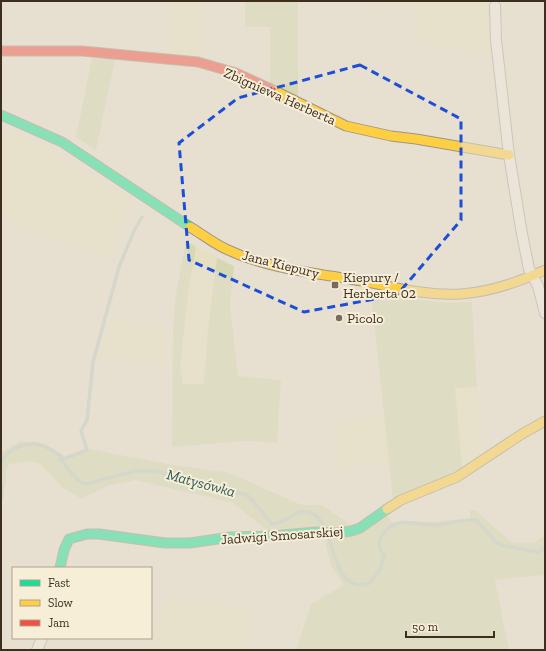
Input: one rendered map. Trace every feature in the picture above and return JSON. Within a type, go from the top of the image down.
[{"type":"street","points":[[495,6],[496,40],[509,155],[524,248],[532,276],[538,286],[545,313]]},
{"type":"street","name":"Zbigniewa Herberta","points":[[1,51],[82,51],[198,62],[236,73],[260,83],[346,126],[391,136],[509,155]]},
{"type":"street","name":"Jana Kiepury","points":[[1,115],[62,142],[207,238],[231,251],[258,260],[336,277],[436,293],[461,294],[509,285],[545,270]]},
{"type":"street","name":"Jadwigi Smosarskiej","points":[[60,567],[64,550],[69,539],[87,534],[98,534],[165,543],[190,543],[231,537],[271,536],[317,532],[336,533],[360,528],[401,500],[457,477],[522,434],[545,421]]},
{"type":"street","points":[[38,650],[42,639]]},
{"type":"highlighted area","points":[[360,65],[461,119],[461,220],[397,295],[304,312],[189,260],[179,143],[238,98]]},
{"type":"shaded area","points":[[169,1],[202,1],[201,59],[169,56]]},
{"type":"shaded area","points":[[375,1],[492,1],[496,57],[418,43],[417,5],[378,8],[378,2]]},
{"type":"shaded area","points":[[6,130],[41,146],[132,200],[108,260],[82,248],[25,229],[1,215],[1,134]]},
{"type":"shaded area","points":[[196,247],[217,258],[208,329],[204,385],[183,385],[180,366],[188,293]]},
{"type":"shaded area","points":[[109,317],[167,330],[166,365],[99,356]]},
{"type":"shaded area","points":[[477,387],[481,456],[462,469],[455,388]]},
{"type":"shaded area","points":[[384,416],[389,461],[336,470],[334,421]]},
{"type":"shaded area","points":[[169,599],[211,603],[254,611],[244,650],[145,650],[150,639],[152,639],[152,635]]},
{"type":"green space","points":[[245,1],[298,1],[298,99],[270,84],[270,27],[245,27]]},
{"type":"green space","points":[[92,58],[115,59],[96,150],[76,137]]},
{"type":"green space","points":[[186,241],[196,247],[188,293],[180,366],[183,384],[204,384],[208,329],[217,258],[234,266],[230,304],[238,376],[281,380],[277,443],[247,441],[172,447],[173,325],[176,293]]},
{"type":"green space","points":[[371,294],[448,303],[472,302],[477,387],[455,388],[462,469],[393,499]]},
{"type":"green space","points":[[21,441],[36,442],[65,456],[90,449],[172,465],[227,472],[302,505],[322,505],[351,525],[270,533],[233,503],[135,480],[110,485],[81,499],[62,487],[40,464],[30,461],[9,464],[6,471],[6,483],[1,501],[1,452]]},
{"type":"green space","points":[[470,510],[476,511],[511,542],[533,543],[545,535],[545,575],[495,580],[509,650],[296,650],[311,604],[344,585],[331,566],[325,541],[350,535],[387,516],[394,524],[403,521],[433,522],[470,518]]},
{"type":"waterway","points":[[61,460],[87,450],[81,431],[87,420],[93,362],[119,267],[134,231],[142,217]]},
{"type":"waterway","name":"Matysówka","points":[[1,462],[8,453],[18,447],[28,444],[40,445],[60,455],[70,472],[85,484],[135,471],[155,471],[247,495],[272,524],[282,522],[298,513],[307,512],[318,518],[325,529]]},
{"type":"waterway","name":"Matysówka","points":[[1,484],[1,499]]},
{"type":"waterway","name":"Matysówka","points":[[328,536],[341,571],[352,583],[360,585],[370,583],[379,571],[385,556],[379,547],[381,537],[393,525],[399,523],[406,522],[436,525],[466,520],[476,520],[496,542],[503,546],[539,552],[545,547]]},
{"type":"traffic: fast","points":[[1,115],[62,142],[190,227]]},
{"type":"traffic: fast","points":[[60,567],[64,550],[69,539],[87,534],[99,534],[165,543],[190,543],[231,537],[271,536],[317,532],[336,533],[360,528],[387,509]]},
{"type":"traffic: slow","points":[[271,89],[346,126],[391,136],[509,155]]},
{"type":"traffic: slow","points":[[190,227],[221,247],[242,256],[275,266],[436,294],[461,294],[493,289],[525,279],[545,270]]},
{"type":"traffic: slow","points":[[387,509],[401,500],[457,477],[522,434],[545,421]]},
{"type":"traffic: jam","points":[[1,51],[82,51],[198,62],[236,73],[271,89]]},
{"type":"place","name":"Kiepury / Herberta 02","points":[[335,285]]},
{"type":"place","name":"Picolo","points":[[339,318]]}]
